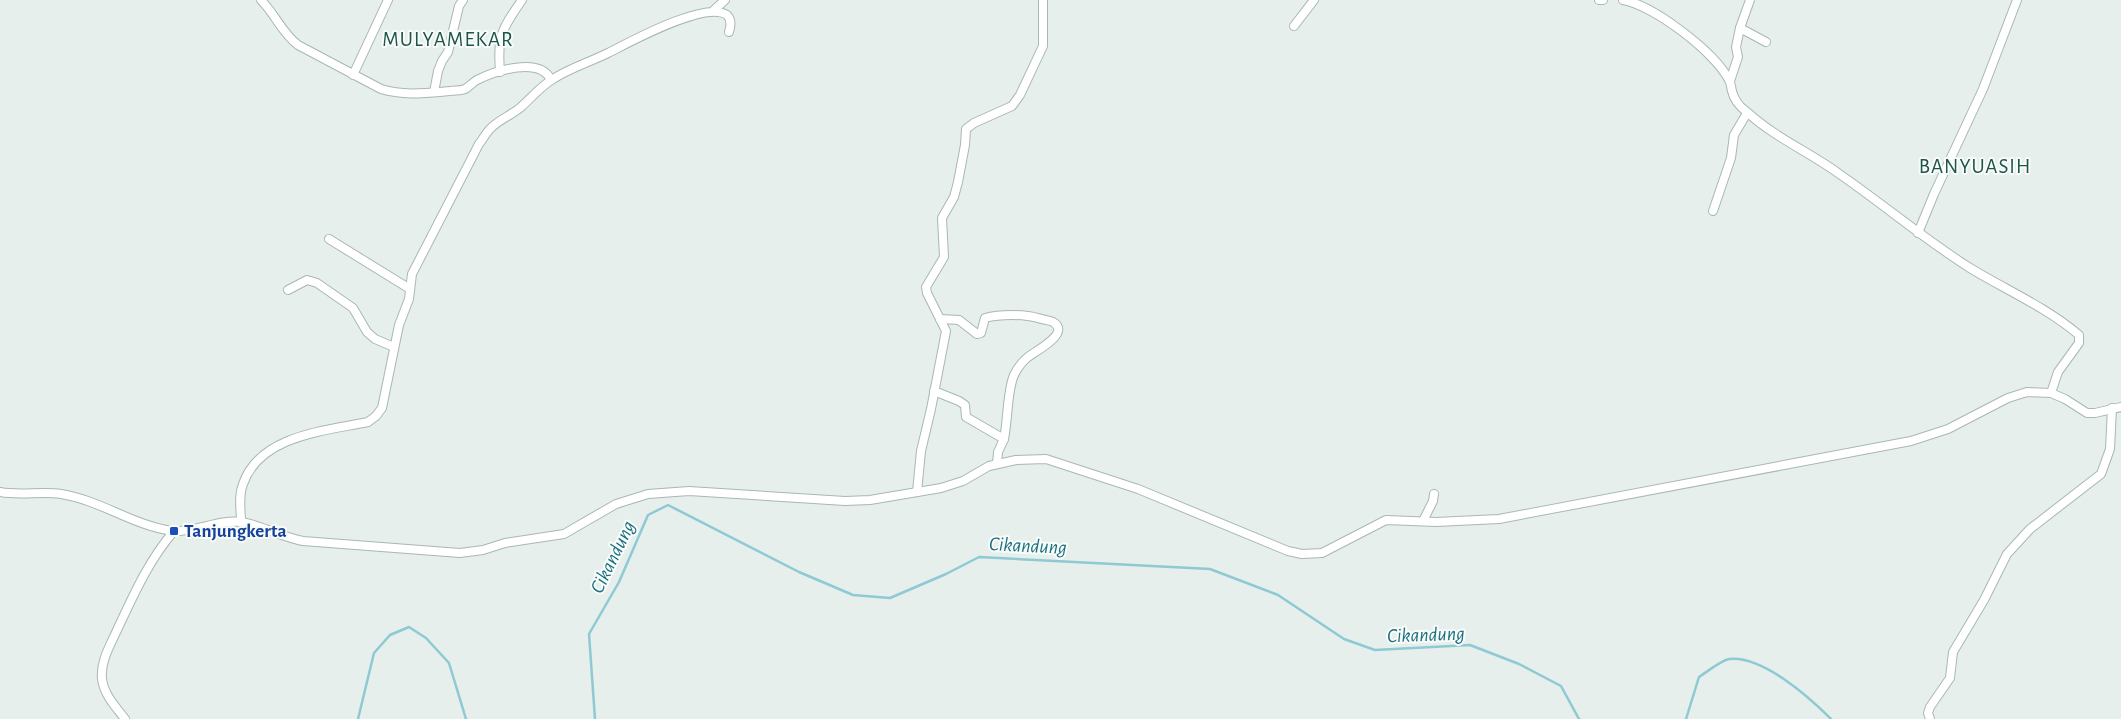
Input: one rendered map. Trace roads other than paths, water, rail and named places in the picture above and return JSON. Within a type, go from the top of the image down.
[{"type":"street","points":[[261,0],[270,9],[293,41],[353,75],[395,94],[465,89],[476,80],[517,67],[533,68],[544,72],[550,80]]},
{"type":"street","points":[[353,75],[388,0]]},
{"type":"street","points":[[434,92],[438,71],[448,52],[459,6],[463,0]]},
{"type":"street","points":[[500,72],[500,38],[503,27],[522,0]]},
{"type":"street","points":[[714,10],[725,0]]},
{"type":"street","points":[[1294,26],[1314,0]]},
{"type":"street","points":[[1623,0],[1634,2],[1657,15],[1709,53],[1730,81],[1736,101],[1747,113],[1789,142],[1837,171],[1918,233],[1986,278],[2026,298],[2079,335],[2079,343],[2058,372],[2051,393]]},
{"type":"street","points":[[1730,81],[1738,57],[1736,47],[1740,28],[1750,0]]},
{"type":"street","points":[[1918,233],[1983,89],[2017,0]]},
{"type":"street","points":[[918,492],[921,450],[946,331],[927,293],[926,286],[944,257],[942,218],[956,189],[965,145],[966,129],[974,122],[1012,106],[1030,76],[1043,46],[1044,2]]},
{"type":"street","points":[[241,522],[240,496],[242,485],[253,466],[268,451],[284,442],[368,422],[382,408],[394,348],[416,266],[479,144],[491,128],[507,118],[550,80],[660,26],[700,10],[714,10],[724,12],[729,17],[732,26],[729,32]]},
{"type":"street","points":[[1740,28],[1766,42]]},
{"type":"street","points":[[1713,211],[1731,158],[1734,135],[1741,119],[1747,113]]},
{"type":"street","points":[[329,239],[410,289]]},
{"type":"street","points":[[288,290],[307,280],[317,283],[353,308],[367,332],[375,339],[394,348]]},
{"type":"street","points":[[940,319],[959,320],[977,334],[982,332],[985,318],[994,316],[1032,317],[1054,323],[1056,326],[1057,334],[1052,341],[1028,357],[1014,373],[1004,439],[998,452],[997,464]]},
{"type":"street","points":[[934,391],[965,405],[965,416],[1004,439]]},
{"type":"street","points":[[0,492],[23,494],[50,493],[73,496],[94,502],[136,520],[174,531],[241,522],[283,536],[303,540],[460,553],[483,550],[505,543],[564,534],[616,504],[648,494],[714,492],[845,501],[870,500],[950,486],[997,464],[1039,459],[1062,464],[1138,489],[1288,551],[1302,554],[1322,553],[1386,520],[1482,521],[1532,514],[1872,449],[1934,434],[1970,419],[2016,394],[2028,392],[2051,393],[2065,399],[2087,413],[2121,407]]},
{"type":"street","points":[[1930,719],[1928,713],[1930,707],[1950,678],[1953,652],[1995,581],[1999,567],[2007,554],[2030,529],[2101,474],[2110,448],[2112,408]]},
{"type":"street","points":[[1423,521],[1433,501],[1434,494]]},
{"type":"street","points":[[125,719],[109,698],[105,689],[102,680],[103,662],[139,584],[162,544],[174,531]]},
{"type":"waterway","name":"Cikandung","points":[[595,719],[589,634],[619,582],[648,515],[668,505],[799,572],[853,595],[890,598],[946,574],[979,557],[1210,569],[1278,595],[1344,639],[1375,650],[1470,645],[1519,664],[1561,686],[1579,719]]},
{"type":"waterway","name":"Cikandung","points":[[358,719],[374,653],[390,635],[409,627],[426,638],[449,663],[466,719]]},
{"type":"waterway","name":"Cikandung","points":[[1686,719],[1699,677],[1729,659],[1742,660],[1770,670],[1798,689],[1831,719]]},
{"type":"place","name":"Tanjungkerta","points":[[174,531]]},
{"type":"district","name":"MULYAMEKAR","points":[[448,39]]},
{"type":"district","name":"BANYUASIH","points":[[1975,166]]}]
